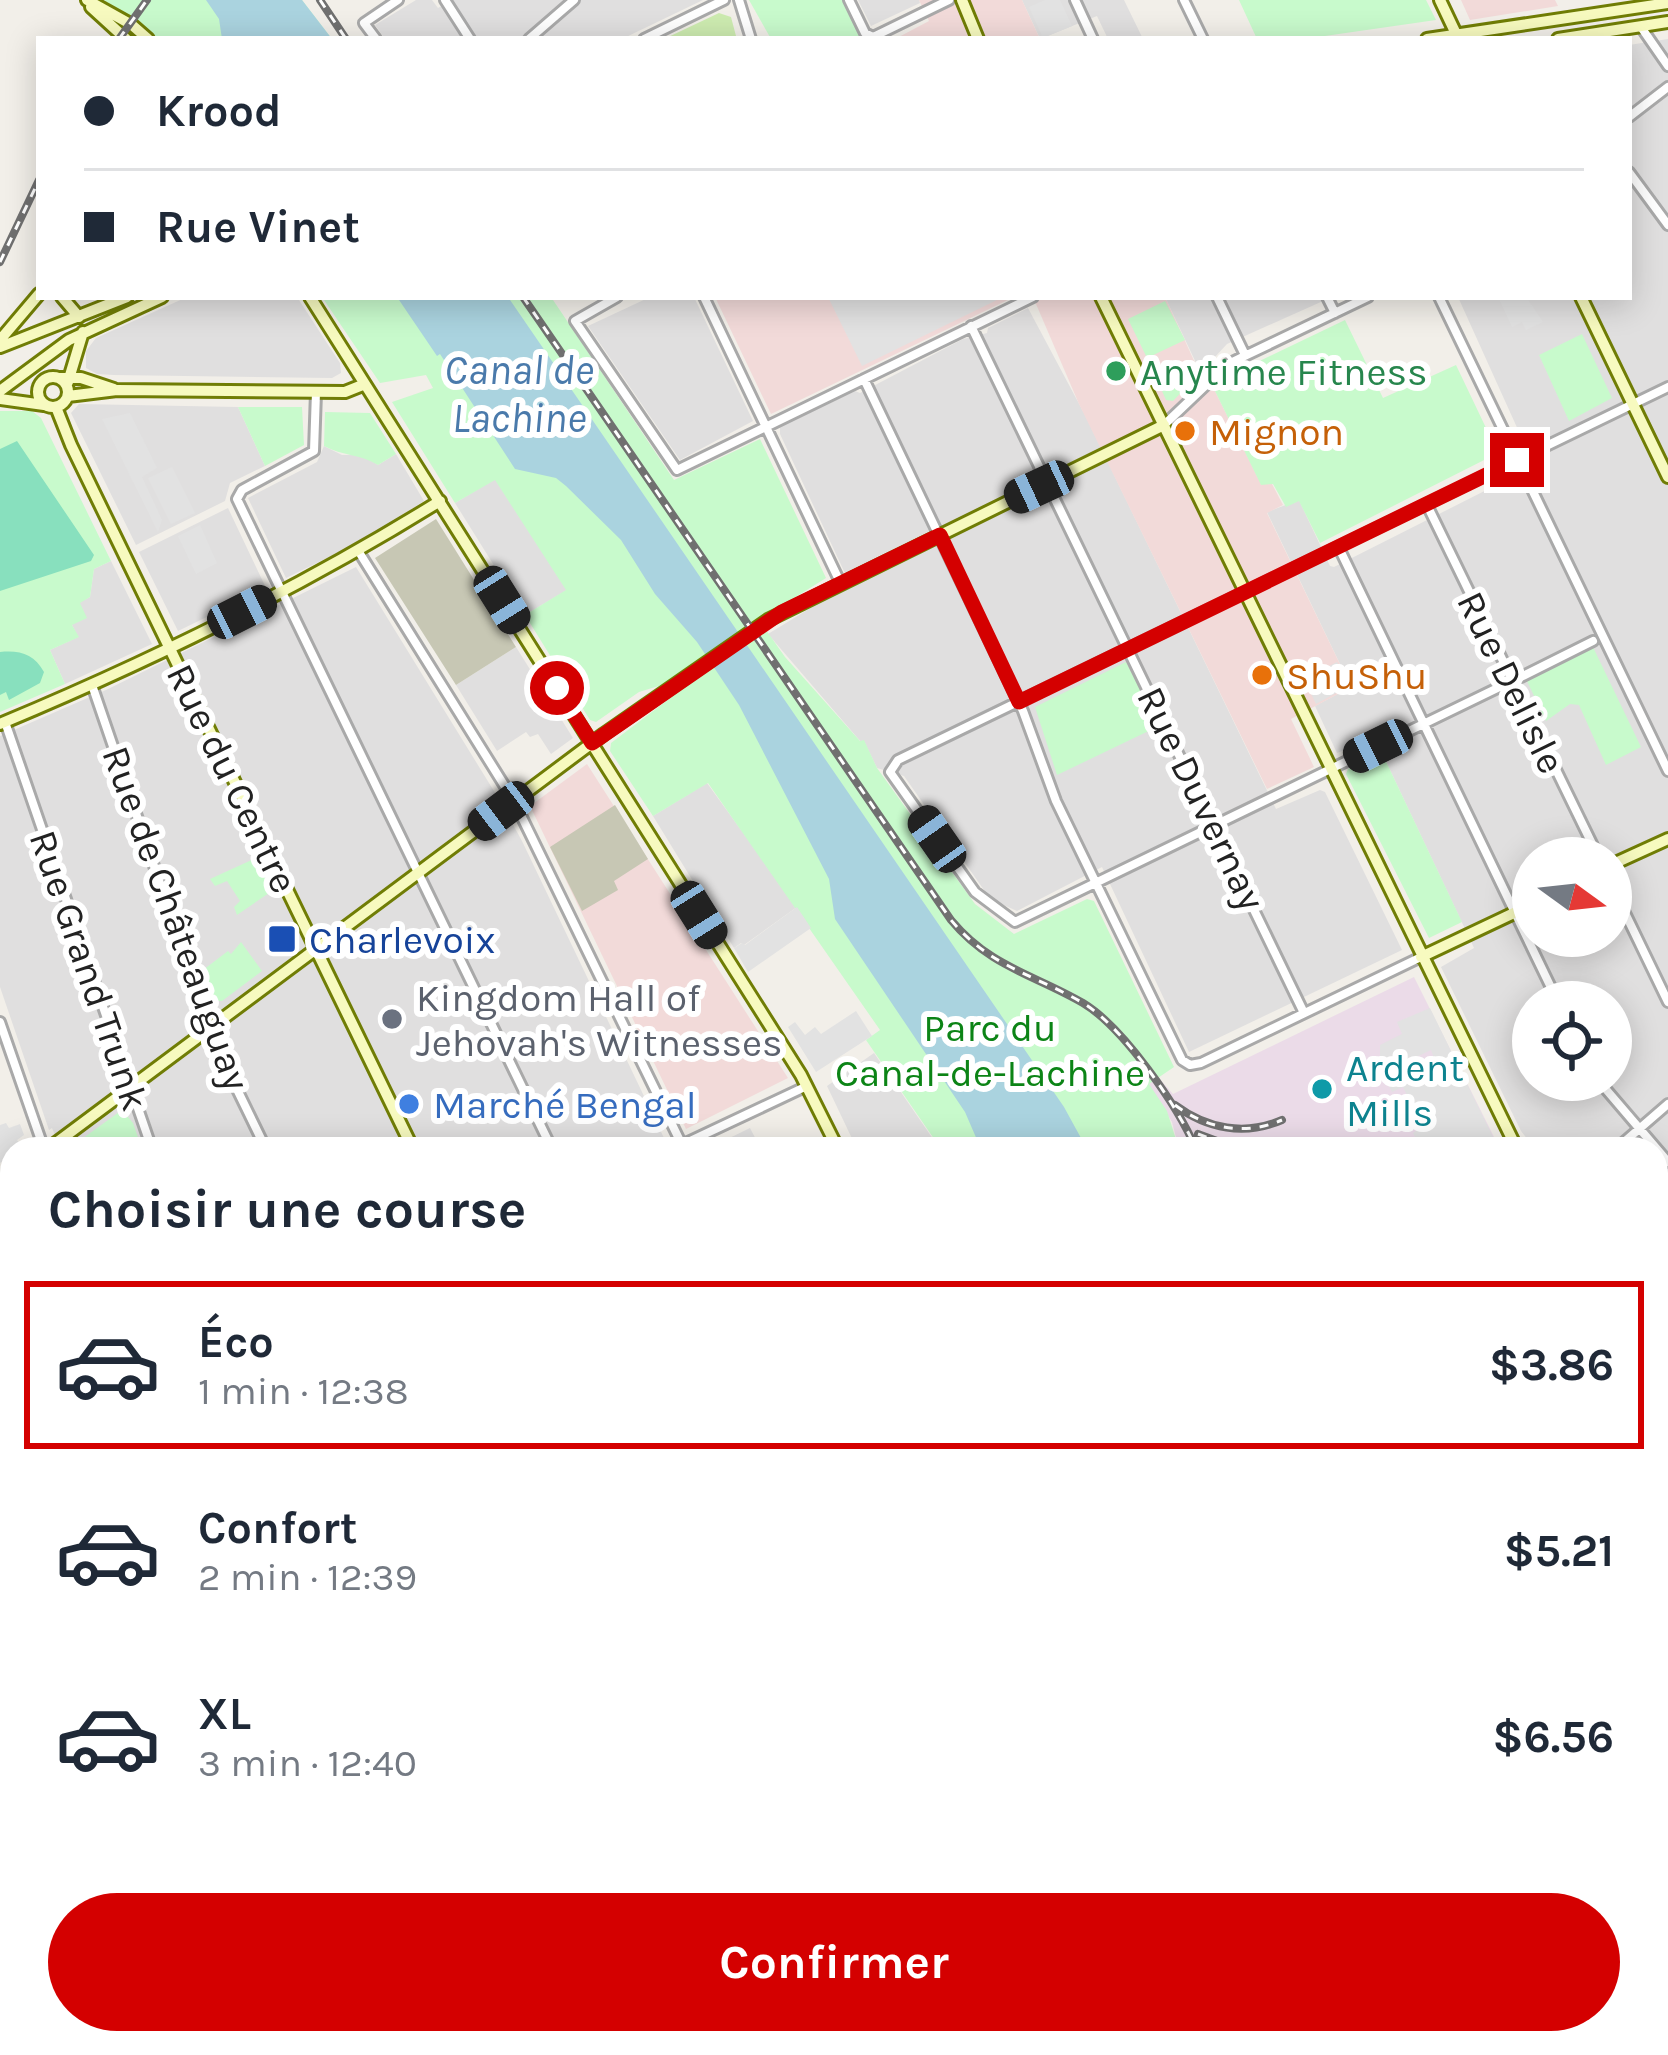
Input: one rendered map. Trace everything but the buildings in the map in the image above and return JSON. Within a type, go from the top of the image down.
[{"type":"street","points":[[86,0],[123,36]]},
{"type":"street","points":[[86,0],[145,36]]},
{"type":"street","points":[[374,36],[364,23],[398,0]]},
{"type":"street","points":[[445,0],[468,36]]},
{"type":"street","points":[[532,36],[574,0]]},
{"type":"street","points":[[650,36],[724,0]]},
{"type":"street","points":[[739,0],[750,36]]},
{"type":"street","points":[[849,0],[868,35],[877,36],[950,0]]},
{"type":"street","points":[[962,0],[977,36]]},
{"type":"street","points":[[1075,0],[1092,36]]},
{"type":"street","points":[[1184,0],[1202,36]]},
{"type":"street","points":[[1439,0],[1457,36]]},
{"type":"street","points":[[1463,36],[1668,3]]},
{"type":"street","points":[[1579,36],[1668,22]]},
{"type":"street","points":[[1641,27],[1668,66]]},
{"type":"street","points":[[1632,115],[1668,87]]},
{"type":"street","points":[[1632,176],[1668,225]]},
{"type":"street","points":[[0,344],[36,298]]},
{"type":"street","points":[[65,300],[79,317]]},
{"type":"street","points":[[0,344],[120,300]]},
{"type":"street","points":[[0,395],[83,332],[155,300]]},
{"type":"street","points":[[312,300],[807,1086],[832,1137]]},
{"type":"street","points":[[612,300],[575,321],[677,470],[1027,300]]},
{"type":"street","points":[[705,300],[840,582]]},
{"type":"street","points":[[1102,300],[1511,1137]]},
{"type":"street","points":[[1218,300],[1245,355]]},
{"type":"street","points":[[1328,300],[1335,313]]},
{"type":"street","points":[[62,1137],[592,743],[743,637],[840,582],[1164,424],[1221,369],[1362,300]]},
{"type":"street","points":[[1440,300],[1668,771]]},
{"type":"street","points":[[1582,300],[1668,477]]},
{"type":"street","name":"Rue Duvernay","points":[[971,326],[1304,1012]]},
{"type":"street","points":[[51,406],[69,380],[83,332]]},
{"type":"street","points":[[51,406],[39,397],[47,378],[117,390]]},
{"type":"street","points":[[864,379],[1019,702],[1056,801],[1177,1052],[1188,1064],[1201,1063],[1512,914]]},
{"type":"street","points":[[69,380],[117,390],[348,392],[365,384]]},
{"type":"street","points":[[1593,641],[1013,922],[975,892],[891,774],[898,760],[1668,387]]},
{"type":"street","points":[[316,392],[314,451],[237,495],[546,1137]]},
{"type":"street","points":[[0,395],[51,406]]},
{"type":"street","name":"Rue du Centre","points":[[51,406],[407,1137]]},
{"type":"street","points":[[3,723],[281,592],[359,552],[440,502]]},
{"type":"street","name":"Rue Delisle","points":[[1427,505],[1516,678],[1589,837]]},
{"type":"street","points":[[1339,548],[1512,907]]},
{"type":"street","points":[[359,552],[514,801],[675,1137]]},
{"type":"street","name":"Rue de Châteauguay","points":[[92,685],[210,1027],[260,1137]]},
{"type":"street","name":"Rue Grand Trunk","points":[[3,723],[148,1137]]},
{"type":"street","points":[[1632,856],[1668,839]]},
{"type":"street","points":[[1632,927],[1668,1002]]},
{"type":"street","points":[[0,1022],[42,1137]]},
{"type":"street","points":[[703,1137],[807,1086]]},
{"type":"street","points":[[1616,1101],[1647,1137]]},
{"type":"street","points":[[1629,1137],[1668,1104]]},
{"type":"shaded area","points":[[416,0],[432,0],[438,8],[452,0],[703,0],[628,36],[383,36],[375,25]]},
{"type":"shaded area","points":[[858,0],[919,0],[920,3],[871,26]]},
{"type":"shaded area","points":[[919,0],[1022,0],[1039,36],[901,36],[929,21]]},
{"type":"shaded area","points":[[1022,0],[1124,0],[1142,36],[1107,36],[1097,16],[1039,36]]},
{"type":"shaded area","points":[[1060,0],[1072,26],[1042,36],[1029,7]]},
{"type":"shaded area","points":[[1461,0],[1555,0],[1558,6],[1470,20]]},
{"type":"shaded area","points":[[1668,39],[1668,1137],[1526,1137],[1521,1131],[1441,967],[1474,948],[1382,753],[1374,739],[1337,753],[1315,706],[1351,687],[1267,512],[1299,500],[1334,567],[1538,464],[1459,300],[1632,300],[1632,45]]},
{"type":"shaded area","points":[[180,300],[299,300],[340,363],[341,373],[332,378],[97,374],[86,368],[86,351],[96,338]]},
{"type":"shaded area","points":[[644,300],[695,300],[753,421],[680,460],[588,326]]},
{"type":"shaded area","points":[[716,300],[1008,300],[771,414]]},
{"type":"shaded area","points":[[829,300],[997,300],[862,366]]},
{"type":"shaded area","points":[[1034,300],[1166,300],[1196,365],[1214,358],[1209,375],[1215,391],[1261,484],[1272,484],[1283,505],[1267,513],[1351,687],[1291,719],[1314,767],[1267,789],[1079,404]]},
{"type":"shaded area","points":[[1166,300],[1325,300],[1227,344],[1214,358],[1197,365]]},
{"type":"shaded area","points":[[1499,300],[1528,300],[1543,322],[1526,330],[1522,322],[1512,327]]},
{"type":"shaded area","points":[[1028,308],[1085,415],[1276,809],[1325,792],[1402,950],[1189,1052],[1102,867],[1017,911],[997,902],[904,776],[877,768],[864,741],[768,634],[850,584],[780,427],[855,391],[860,393],[963,339],[987,333],[988,328]]},
{"type":"shaded area","points":[[79,404],[238,407],[265,466],[230,483],[225,501],[136,545],[71,413]]},
{"type":"shaded area","points":[[130,413],[157,468],[142,477],[162,520],[158,532],[102,419]]},
{"type":"shaded area","points":[[324,446],[342,455],[363,455],[378,465],[396,454],[424,501],[364,540],[286,578],[248,498],[317,462]]},
{"type":"shaded area","points":[[172,467],[195,513],[171,524],[148,478]]},
{"type":"shaded area","points":[[495,479],[567,590],[525,615],[455,503]]},
{"type":"shaded area","points":[[228,508],[266,588],[178,631],[139,552]]},
{"type":"shaded area","points":[[436,519],[516,647],[456,685],[375,558]]},
{"type":"shaded area","points":[[200,525],[217,563],[196,574],[178,536]]},
{"type":"shaded area","points":[[111,561],[152,644],[65,684],[50,650],[78,637],[72,625],[80,602],[90,597],[94,569]]},
{"type":"shaded area","points":[[356,567],[497,796],[490,801],[503,825],[511,821],[522,841],[664,1137],[56,1137],[49,1130],[0,987],[0,736],[106,690]]},
{"type":"shaded area","points":[[516,647],[573,738],[551,754],[538,734],[530,737],[526,732],[497,751],[456,685]]},
{"type":"shaded area","points":[[1337,662],[1349,686],[1316,704],[1304,679]]},
{"type":"shaded area","points":[[587,764],[788,1078],[686,1129],[530,806]]},
{"type":"shaded area","points":[[707,783],[797,907],[734,948],[653,816]]},
{"type":"shaded area","points":[[615,805],[648,859],[614,881],[618,890],[582,911],[550,847]]},
{"type":"shaded area","points":[[797,907],[811,928],[748,972],[734,948]]},
{"type":"shaded area","points":[[1414,977],[1494,1137],[1176,1137],[1148,1084],[1158,1077],[1173,1094]]},
{"type":"shaded area","points":[[1430,1008],[1493,1137],[1415,1137],[1413,1133],[1422,1127],[1403,1087],[1392,1092],[1387,1082],[1434,1058],[1431,1050],[1387,1071],[1380,1045],[1402,1034],[1397,1022]]},
{"type":"shaded area","points":[[856,1011],[872,1036],[816,1072],[788,1027],[795,1022],[805,1035],[815,1027],[821,1034]]},
{"type":"shaded area","points":[[874,1053],[932,1137],[851,1137],[827,1086]]},
{"type":"shaded area","points":[[20,1124],[24,1135],[0,1137],[0,1125]]},
{"type":"shaded area","points":[[750,1128],[755,1137],[732,1137]]},
{"type":"green space","points":[[104,0],[302,0],[330,36],[152,36]]},
{"type":"green space","points":[[749,0],[842,0],[860,36],[769,36]]},
{"type":"green space","points":[[1239,0],[1426,0],[1436,20],[1325,36],[1256,36]]},
{"type":"green space","points":[[719,13],[731,17],[736,36],[670,36]]},
{"type":"green space","name":"Parc du Canal-de-Lachine","points":[[324,300],[553,300],[674,480],[760,439],[826,578],[759,620],[785,657],[864,740],[877,768],[975,904],[1014,934],[1087,899],[1094,901],[1174,1067],[1149,1084],[1167,1111],[1175,1137],[933,1137],[866,1040],[880,1030],[708,783],[653,816],[610,751],[611,743],[669,699],[662,685],[639,692],[596,722],[590,720],[525,615],[566,590],[495,480],[455,503],[392,402],[433,388],[426,375],[380,383]]},
{"type":"green space","points":[[1165,301],[1185,340],[1147,358],[1128,319]]},
{"type":"green space","points":[[1345,320],[1383,398],[1456,365],[1498,453],[1320,543],[1299,501],[1286,507],[1273,484],[1261,485],[1215,391],[1243,369]]},
{"type":"green space","points":[[1582,334],[1612,398],[1569,421],[1539,355]]},
{"type":"green space","points":[[1214,358],[1173,401],[1166,400],[1158,382]]},
{"type":"green space","points":[[238,407],[302,407],[304,445],[265,466]]},
{"type":"green space","points":[[0,411],[32,411],[41,418],[111,561],[94,569],[90,597],[80,603],[87,618],[72,625],[79,637],[50,650],[65,684],[0,712]]},
{"type":"green space","points":[[325,412],[370,413],[396,454],[378,465],[324,446]]},
{"type":"green space","points":[[17,441],[94,555],[91,561],[0,591],[0,449]]},
{"type":"green space","points":[[1592,645],[1641,747],[1606,765],[1579,705],[1570,704],[1546,721],[1525,677]]},
{"type":"green space","points":[[0,652],[31,657],[44,672],[40,683],[9,700],[6,692],[0,695]]},
{"type":"green space","points":[[1126,662],[1159,726],[1057,775],[1035,707]]},
{"type":"green space","points":[[1382,753],[1462,922],[1429,938],[1346,774]]},
{"type":"green space","points":[[256,858],[272,891],[237,915],[234,907],[240,901],[227,881],[215,886],[210,879]]},
{"type":"green space","points":[[241,942],[262,971],[222,1001],[215,1001],[203,970],[228,951],[231,954]]},
{"type":"green space","points":[[122,1110],[138,1137],[85,1137]]},
{"type":"water","points":[[206,0],[302,0],[330,36],[222,36],[219,19]]},
{"type":"water","name":"Canal de Lachine","points":[[399,300],[510,300],[1080,1137],[976,1137],[965,1112],[835,919],[829,879],[739,705],[697,642],[655,594],[621,540],[566,486],[556,478],[515,469],[440,354]]},
{"type":"railway","points":[[121,36],[147,0]]},
{"type":"railway","points":[[320,0],[344,36]]},
{"type":"railway","points":[[0,262],[36,186]]},
{"type":"railway","points":[[525,300],[951,920],[981,949],[1099,1014],[1148,1069],[1190,1137]]},
{"type":"railway","points":[[1175,1105],[1200,1120],[1227,1128],[1254,1128],[1282,1120]]},
{"type":"railway","points":[[1198,1134],[1206,1137]]},
{"type":"place","name":"Anytime Fitness","points":[[1116,371]]},
{"type":"place","name":"Mignon","points":[[1185,431]]},
{"type":"place","name":"ShuShu","points":[[1262,675]]},
{"type":"place","name":"Charlevoix","points":[[282,939]]},
{"type":"place","name":"Kingdom Hall of Jehovah's Witnesses","points":[[392,1019]]},
{"type":"place","name":"Ardent Mills","points":[[1322,1089]]},
{"type":"place","name":"Marché Bengal","points":[[409,1104]]},
{"type":"route","points":[[557,688],[592,743],[782,612],[940,535],[1019,702],[1517,460]]}]
